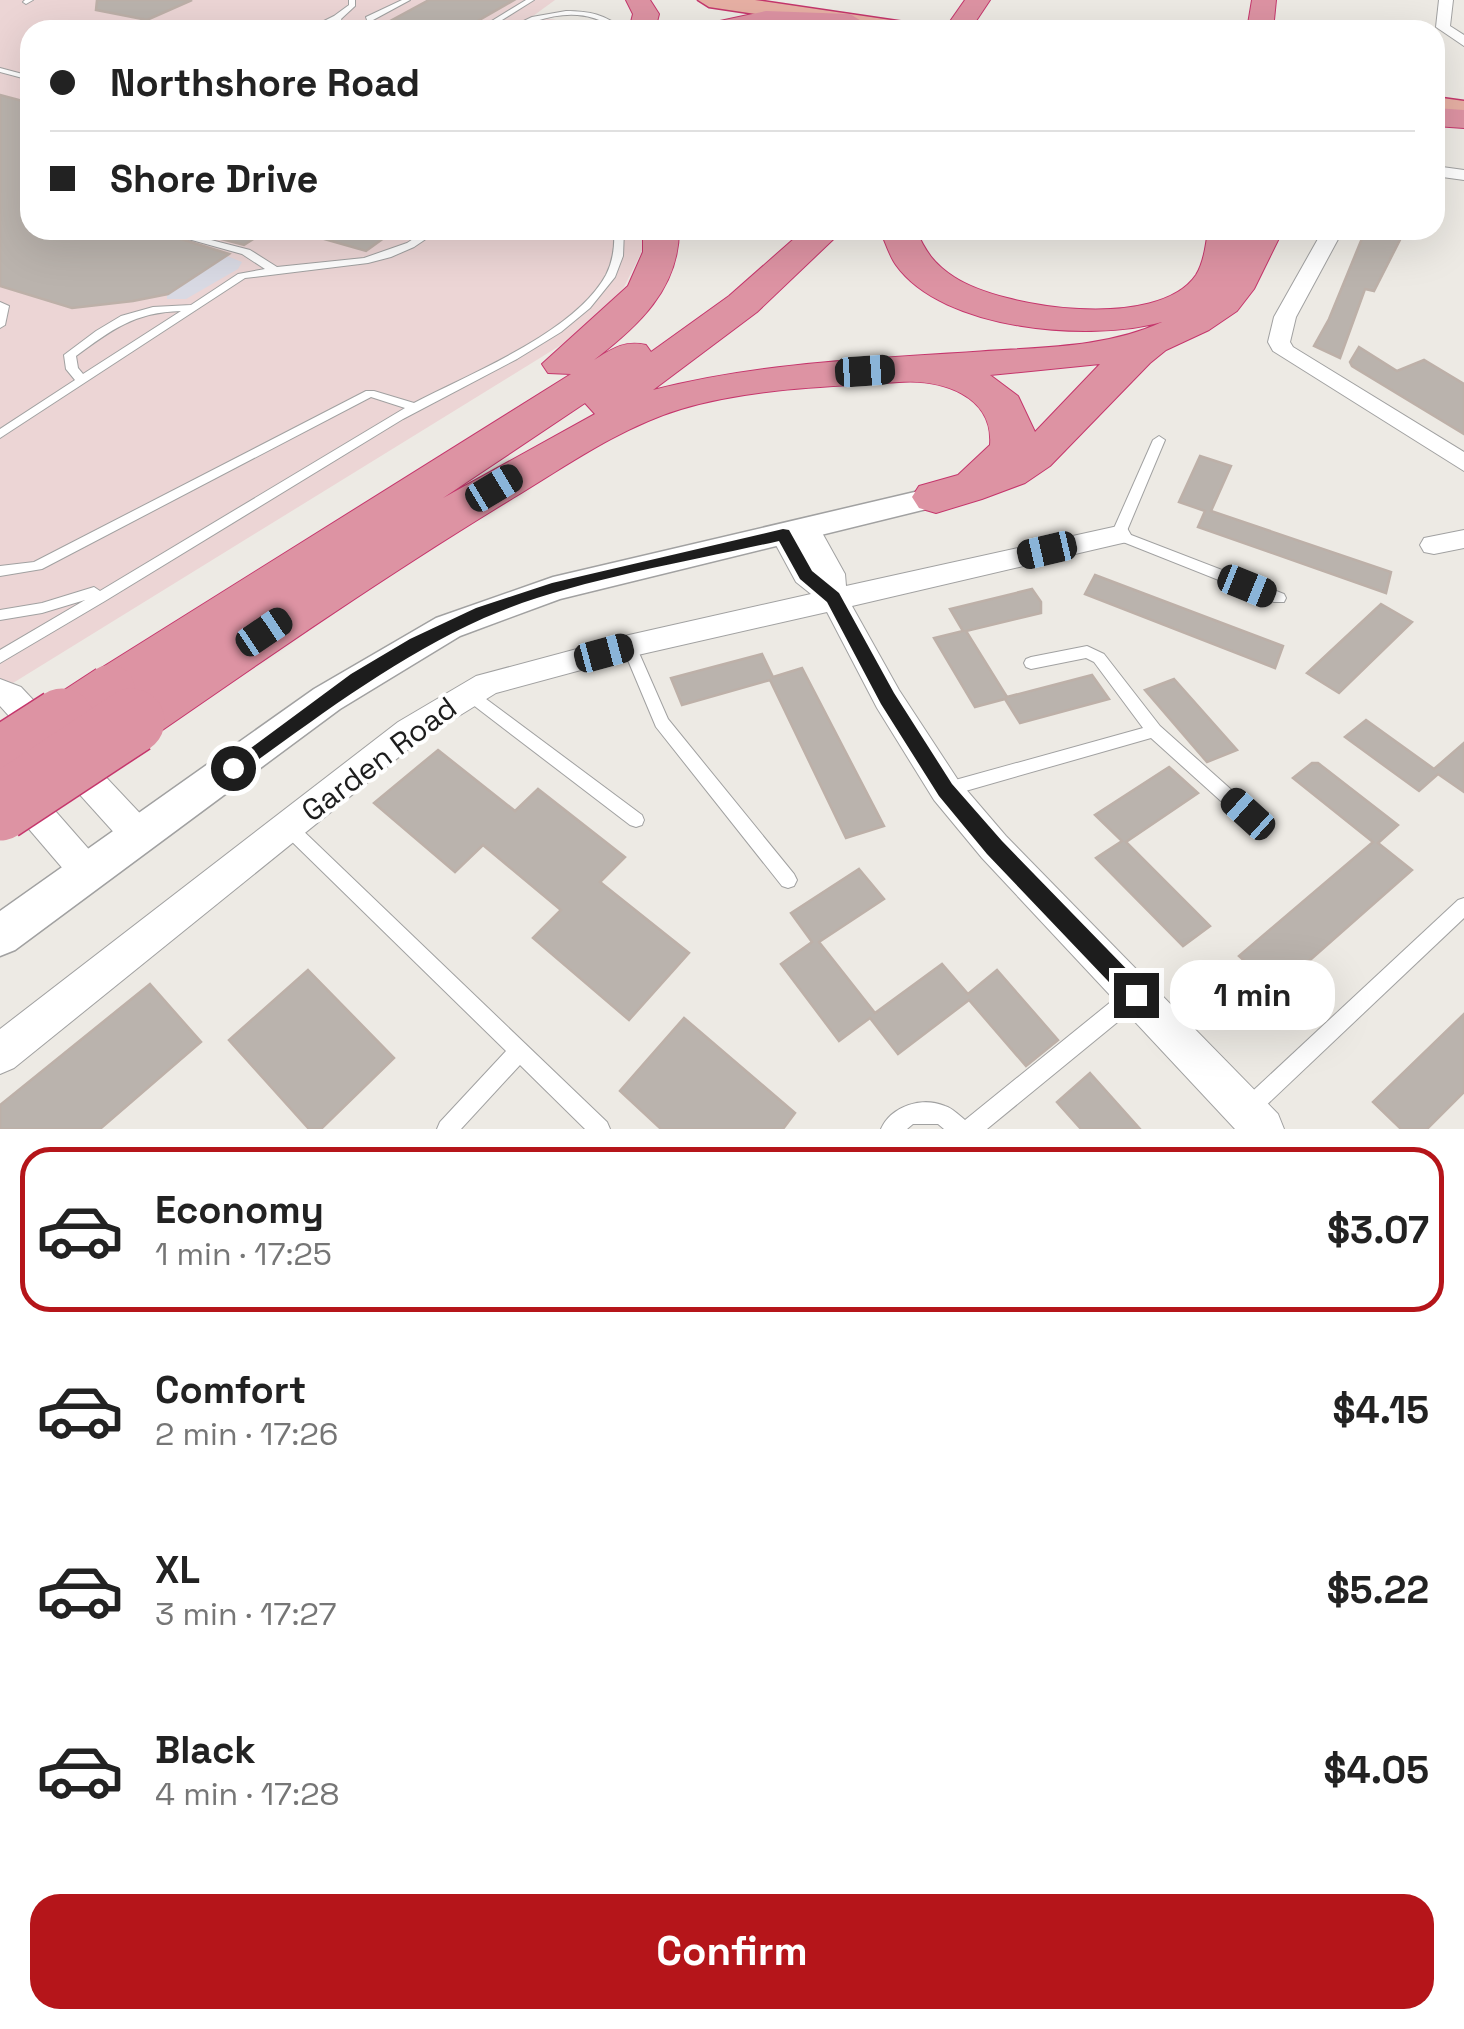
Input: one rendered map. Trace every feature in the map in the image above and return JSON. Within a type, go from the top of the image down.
[{"type":"highway","points":[[709,0],[863,20]]},
{"type":"highway","points":[[756,0],[843,17]]},
{"type":"highway","points":[[785,0],[843,17]]},
{"type":"highway","points":[[977,9],[1000,0]]},
{"type":"highway","points":[[761,20],[843,17]]},
{"type":"highway","points":[[0,808],[210,626],[617,321],[654,276],[660,240]]},
{"type":"highway","points":[[210,626],[648,343],[783,240]]},
{"type":"highway","points":[[359,568],[652,372],[743,304],[814,240]]},
{"type":"highway","points":[[899,240],[920,268],[962,294],[1023,316],[1086,323],[1138,319],[1179,306],[1196,296],[1216,273],[1224,240]]},
{"type":"highway","points":[[936,497],[976,486],[1026,462],[1045,447],[1127,360],[1223,303],[1235,290],[1259,240]]},
{"type":"highway","points":[[0,761],[124,704],[561,449],[640,409],[742,382],[1081,356],[1156,340]]},
{"type":"highway","points":[[897,368],[960,376],[980,384],[996,396],[1011,421],[1012,450],[1002,462],[978,481],[936,497]]},
{"type":"street","points":[[1328,240],[1280,328],[1279,342],[1284,352],[1464,463]]},
{"type":"street","points":[[0,936],[327,699],[448,627],[552,588],[936,497]]},
{"type":"street","points":[[795,532],[806,575],[834,598],[888,698],[946,790],[994,848],[1254,1120]]},
{"type":"street","name":"Garden Road","points":[[0,1054],[410,731],[468,693],[530,670],[1118,534]]},
{"type":"street","points":[[1434,545],[1464,539]]},
{"type":"street","points":[[0,691],[10,696],[139,836]]},
{"type":"street","points":[[0,771],[88,873]]},
{"type":"lane","points":[[332,20],[352,6],[352,0]]},
{"type":"lane","points":[[370,20],[407,0]]},
{"type":"lane","points":[[498,20],[531,0]]},
{"type":"lane","points":[[532,20],[572,14],[605,20]]},
{"type":"lane","points":[[200,240],[246,252],[273,269]]},
{"type":"lane","points":[[0,434],[242,276],[273,269],[372,262],[400,253],[419,240]]},
{"type":"lane","points":[[0,657],[414,407],[468,380],[574,316],[612,275],[618,262],[619,240]]},
{"type":"lane","points":[[0,305],[4,306],[0,325]]},
{"type":"lane","points":[[82,380],[72,369],[70,355],[127,314],[157,308],[192,308]]},
{"type":"lane","points":[[0,571],[36,566],[370,393],[414,407]]},
{"type":"lane","points":[[1158,440],[1118,534],[1279,598]]},
{"type":"lane","points":[[0,615],[90,594],[136,573]]},
{"type":"lane","points":[[629,646],[662,722],[788,880]]},
{"type":"lane","points":[[1031,663],[1087,652],[1098,658],[1154,731],[1248,814]]},
{"type":"lane","points":[[468,693],[636,820]]},
{"type":"lane","points":[[946,790],[1154,731]]},
{"type":"lane","points":[[288,828],[600,1129]]},
{"type":"lane","points":[[1254,1120],[1464,906]]},
{"type":"lane","points":[[971,1129],[1136,995]]},
{"type":"lane","points":[[447,1129],[519,1052]]},
{"type":"lane","points":[[891,1129],[909,1114],[942,1114],[960,1129]]},
{"type":"shaded area","points":[[0,0],[555,0],[533,16],[557,20],[20,20],[20,240],[642,240],[644,247],[624,287],[582,332],[0,691]]},
{"type":"shaded area","points":[[227,256],[242,262],[238,269],[186,299],[167,299],[167,294]]},
{"type":"building","points":[[97,0],[192,0],[147,20],[96,10]]},
{"type":"building","points":[[429,0],[514,0],[479,20],[392,20]]},
{"type":"building","points":[[0,95],[20,100],[20,240],[184,240],[229,254],[168,294],[133,301],[72,308],[0,286]]},
{"type":"building","points":[[225,240],[252,240],[244,245]]},
{"type":"building","points":[[328,240],[381,240],[366,251]]},
{"type":"building","points":[[1361,240],[1400,240],[1374,291],[1365,289],[1340,358],[1314,346]]},
{"type":"building","points":[[1359,347],[1397,371],[1424,360],[1464,384],[1464,434],[1352,366],[1350,362]]},
{"type":"building","points":[[1200,456],[1231,466],[1211,511],[1391,572],[1386,593],[1198,527],[1205,511],[1179,502]]},
{"type":"building","points":[[1095,575],[1283,646],[1275,668],[1085,594]]},
{"type":"building","points":[[1032,589],[1041,602],[1041,613],[966,631],[1007,697],[1092,675],[1109,699],[1020,723],[1005,699],[975,707],[934,638],[963,631],[950,609]]},
{"type":"building","points":[[1381,604],[1412,622],[1339,693],[1307,673]]},
{"type":"building","points":[[762,654],[773,677],[802,668],[884,826],[846,838],[770,680],[682,705],[671,678]]},
{"type":"building","points":[[1174,679],[1237,750],[1207,762],[1145,690]]},
{"type":"building","points":[[1366,720],[1434,769],[1464,743],[1464,792],[1438,774],[1419,791],[1345,737]]},
{"type":"building","points":[[438,750],[515,811],[538,789],[625,857],[600,882],[689,953],[629,1020],[533,938],[561,910],[483,845],[455,872],[374,803]]},
{"type":"building","points":[[1312,763],[1318,763],[1398,825],[1378,843],[1412,870],[1276,990],[1239,956],[1373,842],[1293,778]]},
{"type":"building","points":[[1169,767],[1198,793],[1126,842],[1210,926],[1183,946],[1096,858],[1122,841],[1095,815]]},
{"type":"building","points":[[859,869],[884,899],[819,942],[875,1013],[942,964],[968,994],[997,970],[1058,1040],[1026,1066],[969,1000],[898,1054],[870,1018],[839,1041],[781,964],[812,942],[791,913]]},
{"type":"building","points":[[308,970],[394,1058],[321,1129],[309,1129],[229,1040]]},
{"type":"building","points":[[150,984],[201,1042],[100,1129],[0,1129],[0,1105]]},
{"type":"building","points":[[1464,1014],[1464,1092],[1427,1129],[1401,1129],[1373,1102]]},
{"type":"building","points":[[684,1018],[795,1113],[783,1129],[661,1129],[620,1091]]},
{"type":"building","points":[[1090,1073],[1140,1129],[1081,1129],[1057,1102]]},
{"type":"route","points":[[233,768],[358,678],[416,643],[482,612],[552,588],[783,534],[806,575],[834,598],[924,760],[946,790],[994,848],[1136,995]]}]
